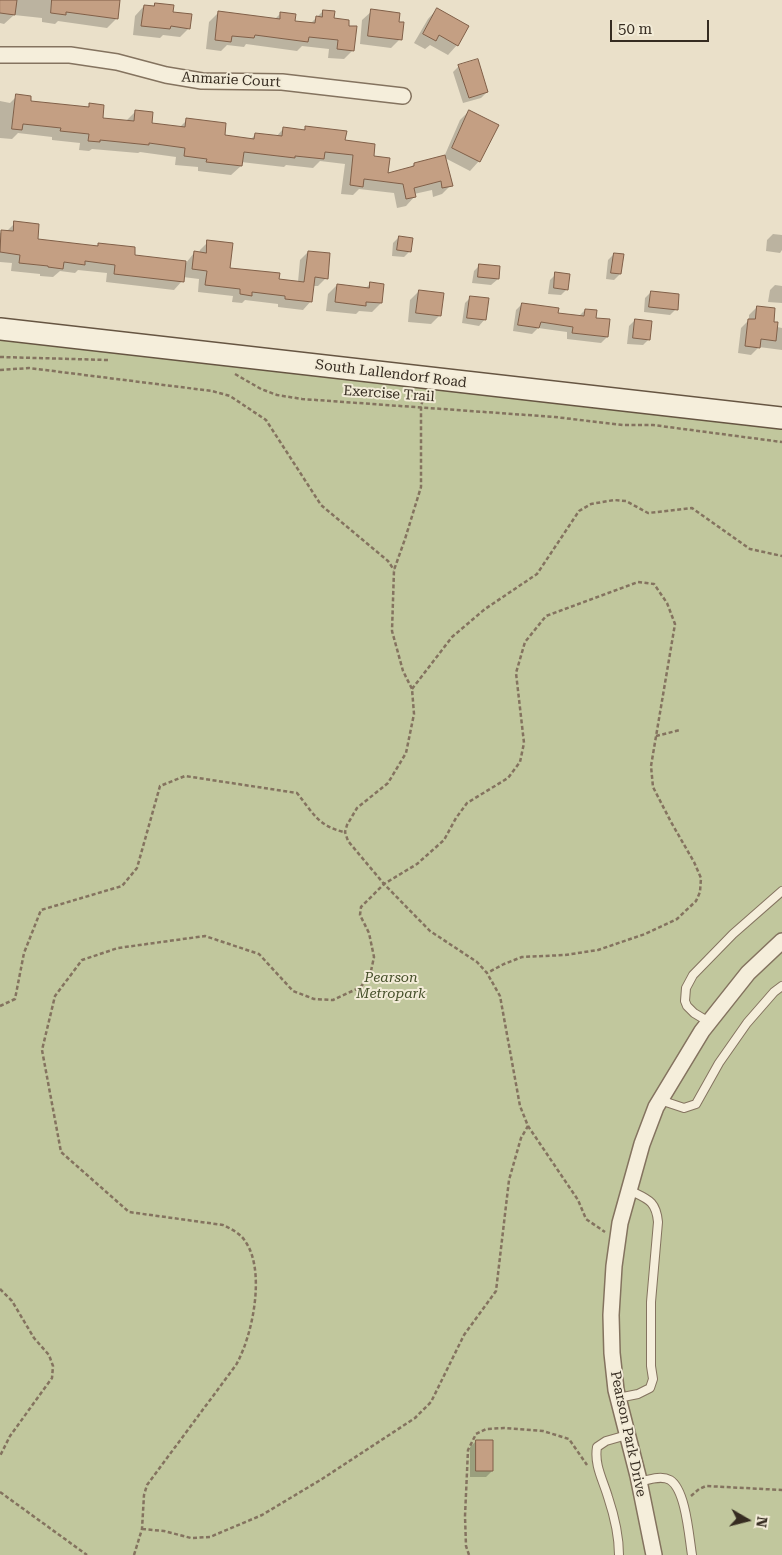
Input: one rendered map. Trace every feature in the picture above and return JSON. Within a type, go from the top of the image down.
[{"type":"street","name":"Anmarie Court","points":[[0,55],[50,54],[84,57],[117,62],[166,75],[202,81],[282,82],[403,96]]},
{"type":"street","name":"South Lallendorf Road","points":[[0,329],[782,418]]},
{"type":"street","name":"Pearson Park Drive","points":[[654,1555],[639,1482],[618,1398],[612,1353],[611,1315],[618,1237],[642,1144],[660,1100],[702,1031],[748,973],[782,941]]},
{"type":"lane","points":[[709,1022],[687,1006],[686,988],[693,975],[733,934],[782,891]]},
{"type":"lane","points":[[660,1100],[684,1108],[696,1104],[719,1063],[746,1023],[774,992],[782,986]]},
{"type":"lane","points":[[618,1398],[638,1394],[650,1388],[653,1379],[651,1366],[651,1302],[658,1216],[654,1203],[629,1190]]},
{"type":"lane","points":[[619,1555],[619,1542],[609,1497],[597,1464],[596,1455],[597,1447],[606,1441],[626,1435]]},
{"type":"lane","points":[[639,1482],[661,1478],[670,1480],[678,1490],[686,1517],[692,1555]]},
{"type":"path","points":[[0,357],[111,360]]},
{"type":"path","points":[[0,370],[29,368],[212,391],[230,396],[266,420],[321,506],[388,561],[394,570]]},
{"type":"path","name":"Exercise Trail","points":[[229,372],[277,395],[302,399],[421,406],[555,417],[623,425],[653,425],[782,442]]},
{"type":"path","points":[[428,378],[421,406],[420,487],[394,570],[392,631],[403,671],[412,689],[414,714],[406,753],[388,782],[357,808],[345,832],[348,841],[384,884],[430,931],[477,962],[487,973],[500,996],[520,1106],[528,1126],[578,1200],[586,1219],[610,1236],[618,1237]]},
{"type":"path","points":[[412,689],[452,637],[485,609],[537,574],[579,511],[591,504],[614,500],[626,501],[648,513],[692,508],[750,549],[782,556]]},
{"type":"path","points":[[134,1555],[142,1529],[144,1495],[147,1485],[236,1365],[242,1354],[252,1319],[256,1268],[252,1252],[244,1239],[235,1231],[223,1224],[129,1212],[61,1152],[42,1050],[54,996],[82,960],[118,948],[205,936],[259,954],[293,990],[314,999],[333,1000],[361,987],[371,971],[374,957],[372,946],[360,915],[361,907],[384,884],[417,864],[444,840],[467,803],[508,778],[520,762],[524,743],[516,673],[525,642],[546,616],[638,582],[654,584],[667,603],[675,624],[651,766],[653,787],[701,878],[700,892],[696,902],[677,919],[645,934],[598,950],[565,955],[522,957],[487,973]]},
{"type":"path","points":[[656,736],[680,730]]},
{"type":"path","points":[[0,1006],[15,999],[24,953],[41,910],[122,886],[137,868],[160,786],[185,776],[297,793],[321,824],[332,830],[345,832]]},
{"type":"path","points":[[142,1529],[164,1531],[191,1538],[210,1537],[262,1515],[322,1479],[415,1418],[430,1402],[464,1335],[496,1291],[509,1180],[520,1138],[528,1126]]},
{"type":"path","points":[[0,1289],[12,1301],[34,1338],[49,1355],[53,1366],[52,1378],[10,1436],[0,1456]]},
{"type":"path","points":[[469,1555],[466,1546],[465,1516],[468,1450],[476,1434],[486,1429],[504,1428],[543,1431],[569,1439],[590,1470],[602,1479]]},
{"type":"path","points":[[682,1502],[706,1486],[782,1490]]},
{"type":"path","points":[[0,1492],[87,1555]]},
{"type":"green space","name":"Pearson Metropark","points":[[0,329],[782,418],[782,1555],[0,1555]]},
{"type":"building","points":[[0,0],[17,0],[15,15],[0,13]]},
{"type":"building","points":[[52,0],[120,0],[118,19],[66,12],[66,15],[51,13]]},
{"type":"building","points":[[155,3],[174,5],[173,12],[192,14],[190,29],[171,26],[170,29],[141,26],[144,5],[154,6]]},
{"type":"building","points":[[437,8],[469,26],[458,46],[439,35],[436,41],[423,34]]},
{"type":"building","points":[[371,9],[400,13],[399,22],[404,22],[402,40],[368,36]]},
{"type":"building","points":[[323,10],[335,11],[334,18],[349,20],[349,26],[357,26],[354,51],[337,49],[338,40],[309,37],[308,42],[255,35],[254,38],[232,36],[231,42],[215,40],[218,11],[280,19],[280,12],[296,14],[295,21],[315,23],[316,16],[322,17]]},
{"type":"building","points":[[478,59],[488,92],[469,98],[458,65]]},
{"type":"building","points":[[16,94],[31,96],[31,101],[89,107],[89,103],[104,105],[103,118],[134,121],[135,110],[153,112],[152,123],[185,127],[186,118],[226,123],[225,135],[254,139],[255,133],[282,136],[283,127],[305,130],[305,126],[347,131],[345,140],[375,144],[374,156],[390,158],[388,173],[414,166],[414,163],[445,155],[453,186],[442,188],[441,181],[414,188],[416,197],[406,199],[403,184],[364,179],[363,187],[350,185],[353,155],[325,152],[324,159],[295,156],[295,158],[244,152],[242,166],[206,162],[207,159],[184,156],[185,148],[149,143],[149,145],[100,140],[100,142],[88,141],[89,134],[60,131],[61,128],[23,124],[22,130],[12,129]]},
{"type":"building","points":[[469,110],[499,125],[480,162],[452,148]]},
{"type":"building","points":[[14,221],[39,224],[38,239],[98,246],[98,243],[135,247],[135,255],[186,261],[184,282],[114,274],[115,265],[85,261],[85,265],[64,262],[63,269],[19,263],[20,255],[0,252],[1,230],[13,231]]},
{"type":"building","points":[[399,236],[413,238],[411,252],[397,250]]},
{"type":"building","points":[[207,240],[233,243],[230,268],[280,273],[279,279],[304,282],[308,251],[330,253],[328,279],[315,277],[312,302],[252,292],[252,296],[240,294],[240,289],[205,285],[207,271],[192,269],[194,251],[206,253]]},
{"type":"building","points":[[614,253],[624,254],[621,274],[611,273]]},
{"type":"building","points":[[479,264],[500,266],[499,279],[478,277]]},
{"type":"building","points":[[555,272],[570,274],[568,290],[554,288]]},
{"type":"building","points":[[370,282],[384,284],[382,303],[366,302],[366,306],[335,302],[337,284],[369,288]]},
{"type":"building","points":[[419,290],[444,293],[441,316],[416,313]]},
{"type":"building","points":[[651,291],[679,294],[678,310],[649,307]]},
{"type":"building","points":[[470,296],[489,298],[486,320],[467,318]]},
{"type":"building","points":[[522,303],[559,308],[558,313],[584,316],[585,309],[597,310],[596,318],[610,319],[608,337],[572,333],[573,327],[541,322],[539,328],[518,325]]},
{"type":"building","points":[[757,306],[775,308],[774,322],[778,322],[776,341],[761,339],[760,348],[745,346],[748,319],[755,319]]},
{"type":"building","points":[[635,319],[652,321],[650,340],[633,338]]},
{"type":"building","points":[[476,1440],[493,1440],[493,1471],[476,1471]]}]
